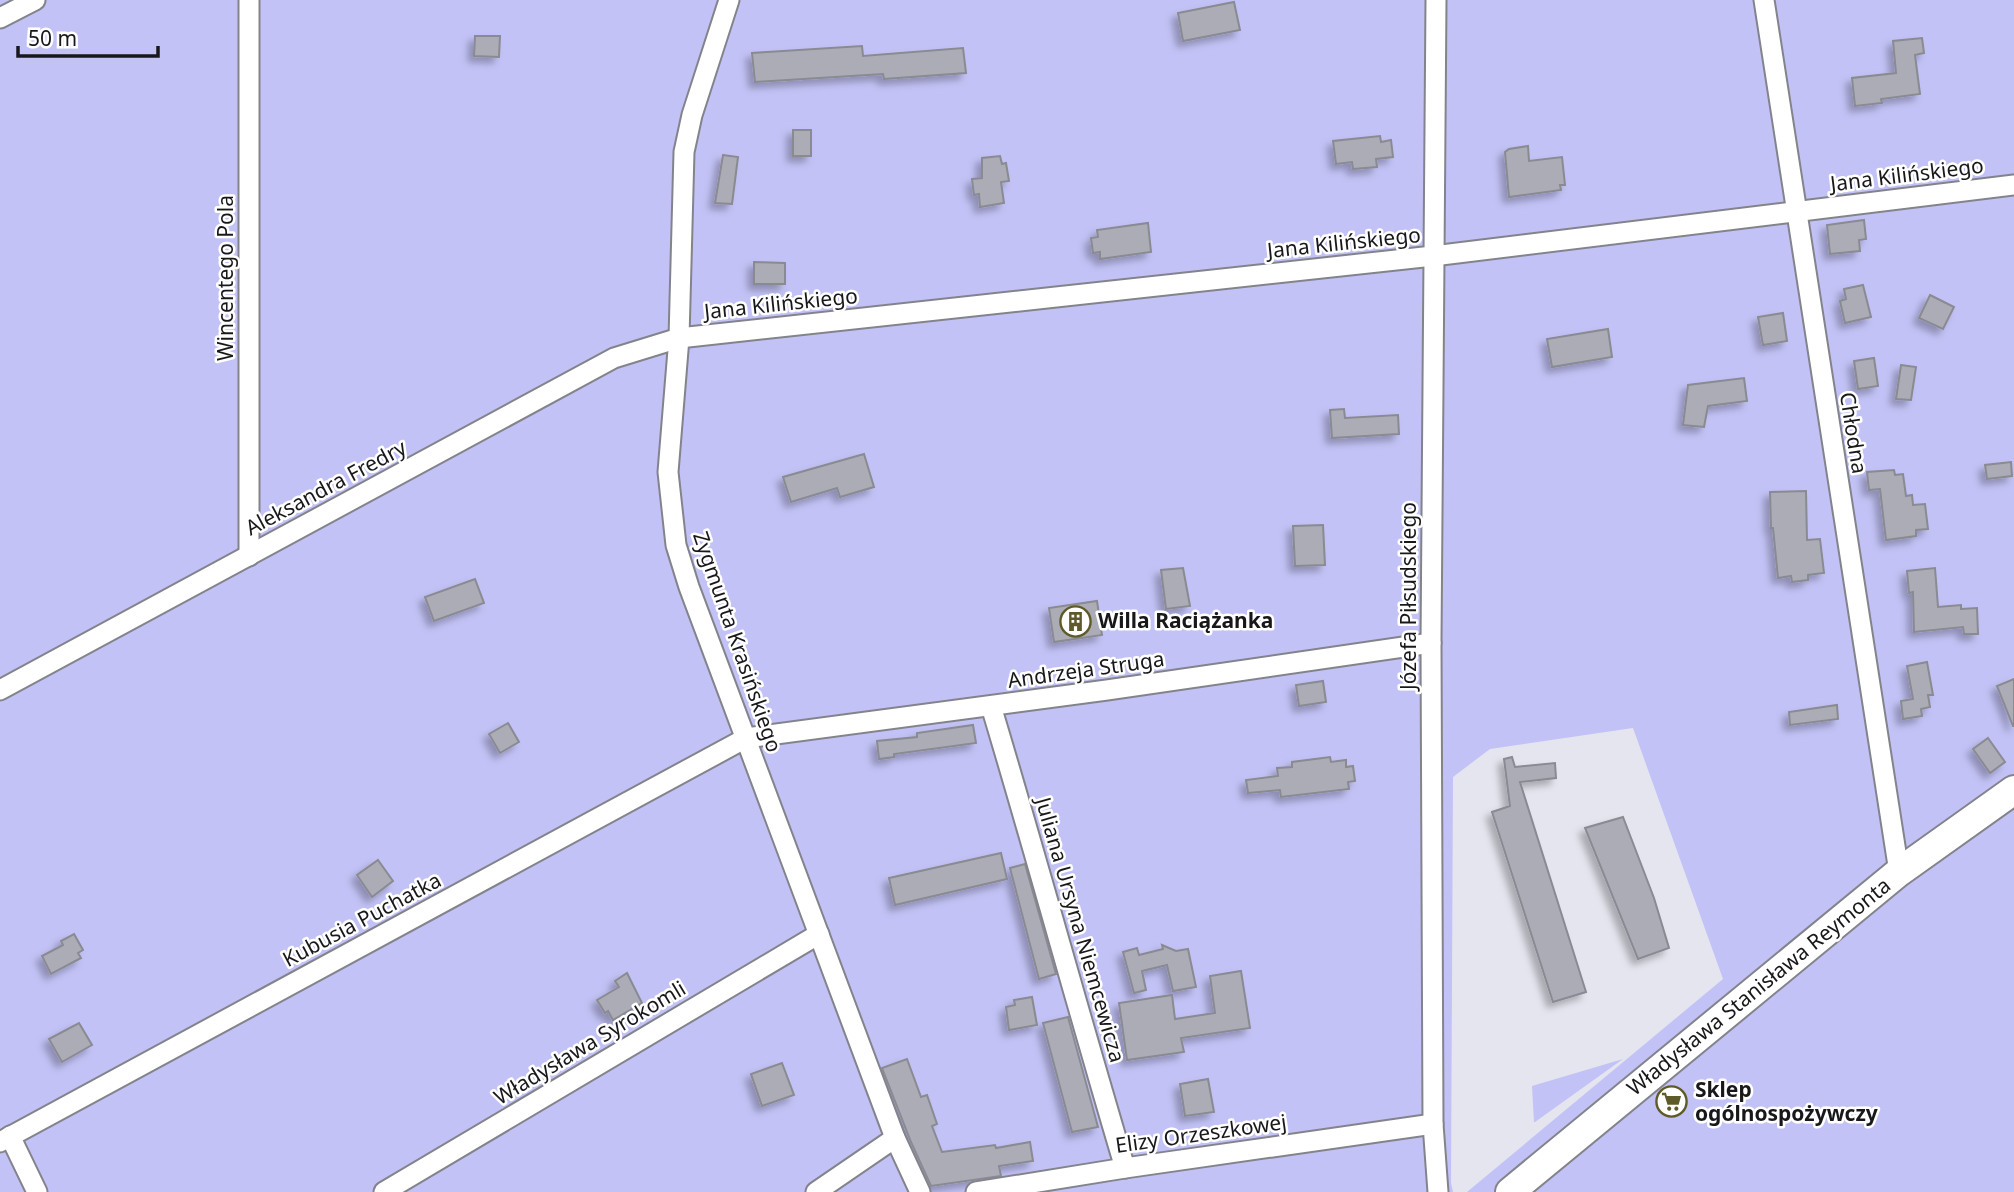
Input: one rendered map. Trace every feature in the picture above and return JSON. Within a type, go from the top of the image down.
[{"type":"street","points":[[0,18],[35,0]]},
{"type":"street","name":"Wincentego Pola","points":[[249,0],[249,556]]},
{"type":"street","name":"Zygmunta Krasińskiego","points":[[729,0],[692,114],[684,152],[678,338],[668,472],[676,544],[689,587],[895,1139],[920,1192]]},
{"type":"street","name":"Józefa Piłsudskiego","points":[[1436,0],[1431,643],[1433,1124],[1438,1192]]},
{"type":"street","name":"Chłodna","points":[[1764,0],[1899,872]]},
{"type":"street","name":"Jana Kilińskiego","points":[[678,338],[1433,256],[2014,185]]},
{"type":"street","name":"Aleksandra Fredry","points":[[0,690],[614,358],[678,338]]},
{"type":"street","name":"Andrzeja Struga","points":[[746,738],[1431,643]]},
{"type":"street","name":"Juliana Ursyna Niemcewicza","points":[[990,706],[1125,1168]]},
{"type":"street","name":"Kubusia Puchatka","points":[[5,1139],[746,738]]},
{"type":"street","name":"Władysława Stanisława Reymonta","points":[[1510,1192],[1899,872],[2014,790]]},
{"type":"street","name":"Władysława Syrokomli","points":[[383,1192],[819,934]]},
{"type":"street","name":"Elizy Orzeszkowej","points":[[976,1192],[1433,1124]]},
{"type":"street","points":[[5,1139],[37,1192]]},
{"type":"street","points":[[816,1192],[895,1139]]},
{"type":"shaded area","points":[[0,0],[2014,0],[2014,1192],[1467,1192],[1723,979],[1633,728],[1490,749],[1453,777],[1453,1192],[0,1192]]},
{"type":"shaded area","points":[[1623,1059],[1535,1122],[1534,1122],[1532,1086]]},
{"type":"building","points":[[1234,2],[1240,30],[1183,41],[1178,13]]},
{"type":"building","points":[[475,36],[500,36],[499,57],[474,56]]},
{"type":"building","points":[[1922,38],[1924,53],[1915,55],[1920,94],[1881,99],[1882,103],[1855,106],[1852,78],[1896,73],[1893,41]]},
{"type":"building","points":[[862,46],[863,56],[963,48],[966,73],[884,79],[883,74],[755,82],[752,53]]},
{"type":"building","points":[[793,130],[811,130],[811,156],[793,156]]},
{"type":"building","points":[[1380,136],[1381,142],[1391,140],[1393,157],[1376,159],[1377,167],[1353,169],[1352,162],[1336,164],[1333,141]]},
{"type":"building","points":[[1528,146],[1529,161],[1562,157],[1565,185],[1560,185],[1561,190],[1509,197],[1505,152]]},
{"type":"building","points":[[723,155],[738,157],[732,204],[715,203]]},
{"type":"building","points":[[1000,156],[1002,164],[1006,163],[1009,181],[1001,182],[1004,203],[980,207],[979,194],[974,195],[972,179],[982,178],[982,158]]},
{"type":"building","points":[[1864,220],[1866,239],[1859,240],[1860,251],[1830,254],[1827,225]]},
{"type":"building","points":[[1148,223],[1151,252],[1100,259],[1100,252],[1093,253],[1091,238],[1098,237],[1097,230]]},
{"type":"building","points":[[754,262],[785,263],[785,284],[754,284]]},
{"type":"building","points":[[1863,285],[1871,317],[1845,323],[1840,301],[1846,299],[1844,289]]},
{"type":"building","points":[[1930,295],[1954,307],[1943,329],[1919,318]]},
{"type":"building","points":[[1783,313],[1787,341],[1763,345],[1758,317]]},
{"type":"building","points":[[1608,329],[1612,357],[1552,367],[1547,339]]},
{"type":"building","points":[[1874,358],[1878,386],[1858,389],[1854,361]]},
{"type":"building","points":[[1901,365],[1916,367],[1911,400],[1896,399]]},
{"type":"building","points":[[1744,378],[1747,401],[1708,406],[1704,427],[1683,425],[1688,385]]},
{"type":"building","points":[[1344,409],[1345,418],[1398,415],[1399,434],[1332,438],[1330,410]]},
{"type":"building","points":[[864,454],[874,487],[840,497],[837,488],[791,502],[783,477]]},
{"type":"building","points":[[2011,462],[2012,476],[1987,479],[1985,465]]},
{"type":"building","points":[[1894,470],[1895,475],[1903,474],[1906,496],[1912,495],[1913,505],[1925,504],[1928,529],[1916,530],[1916,536],[1886,540],[1880,489],[1869,490],[1867,472]]},
{"type":"building","points":[[1806,491],[1807,540],[1820,539],[1824,573],[1808,575],[1808,580],[1792,582],[1791,576],[1778,578],[1771,528],[1770,492]]},
{"type":"building","points":[[1323,525],[1325,565],[1295,566],[1293,526]]},
{"type":"building","points":[[1183,568],[1190,606],[1166,609],[1161,570]]},
{"type":"building","points":[[1935,568],[1938,607],[1961,605],[1961,609],[1977,608],[1978,634],[1964,634],[1963,627],[1914,632],[1913,592],[1909,593],[1907,571]]},
{"type":"building","points":[[475,579],[484,603],[434,621],[425,597]]},
{"type":"building","name":"Willa Raciążanka","points":[[1097,601],[1102,635],[1054,642],[1049,608]]},
{"type":"building","points":[[1927,662],[1933,695],[1928,695],[1930,707],[1921,709],[1922,716],[1903,719],[1901,701],[1913,699],[1907,666]]},
{"type":"building","points":[[2014,679],[2014,726],[2013,726],[1997,686]]},
{"type":"building","points":[[1323,681],[1326,702],[1299,706],[1296,685]]},
{"type":"building","points":[[1837,705],[1838,719],[1790,725],[1789,712]]},
{"type":"building","points":[[508,723],[519,742],[500,753],[489,734]]},
{"type":"building","points":[[973,725],[976,743],[894,754],[894,757],[879,759],[877,741],[917,737],[917,733]]},
{"type":"building","points":[[1988,738],[2005,762],[1990,773],[1973,749]]},
{"type":"building","points":[[1330,757],[1331,762],[1346,760],[1346,767],[1353,766],[1355,781],[1348,782],[1349,789],[1281,797],[1280,790],[1248,793],[1246,780],[1278,776],[1277,768],[1292,767],[1292,762]]},
{"type":"building","points":[[1512,757],[1515,767],[1555,763],[1556,778],[1520,782],[1586,992],[1553,1002],[1492,812],[1510,806],[1504,759]]},
{"type":"building","points":[[1623,817],[1654,898],[1669,948],[1638,959],[1585,828]]},
{"type":"building","points":[[1001,853],[1007,879],[895,905],[889,878]]},
{"type":"building","points":[[378,860],[393,881],[372,897],[357,875]]},
{"type":"building","points":[[1025,864],[1056,974],[1039,979],[1010,868]]},
{"type":"building","points":[[74,934],[83,950],[78,953],[81,958],[51,974],[42,956],[63,945],[61,941]]},
{"type":"building","points":[[1162,945],[1176,951],[1188,949],[1196,987],[1173,991],[1167,965],[1142,971],[1146,990],[1134,993],[1123,952],[1137,948],[1139,955],[1163,949]]},
{"type":"building","points":[[1241,971],[1250,1028],[1181,1038],[1184,1052],[1127,1060],[1119,1003],[1172,995],[1175,1019],[1215,1013],[1210,976]]},
{"type":"building","points":[[627,973],[642,1003],[613,1020],[597,1000],[619,987],[615,981]]},
{"type":"building","points":[[1032,997],[1037,1025],[1009,1030],[1006,1007],[1015,1005],[1014,1000]]},
{"type":"building","points":[[1068,1017],[1098,1127],[1072,1132],[1043,1023]]},
{"type":"building","points":[[79,1023],[92,1045],[62,1062],[49,1039]]},
{"type":"building","points":[[907,1059],[921,1097],[927,1095],[937,1124],[932,1126],[942,1152],[995,1145],[996,1148],[1030,1142],[1033,1161],[999,1166],[1001,1176],[931,1186],[882,1068]]},
{"type":"building","points":[[782,1063],[794,1095],[762,1106],[751,1074]]},
{"type":"building","points":[[1208,1079],[1214,1112],[1185,1116],[1180,1084]]},
{"type":"place","name":"Willa Raciążanka","points":[[1075,621]]},
{"type":"place","name":"Sklep ogólnospożywczy","points":[[1672,1102]]}]
